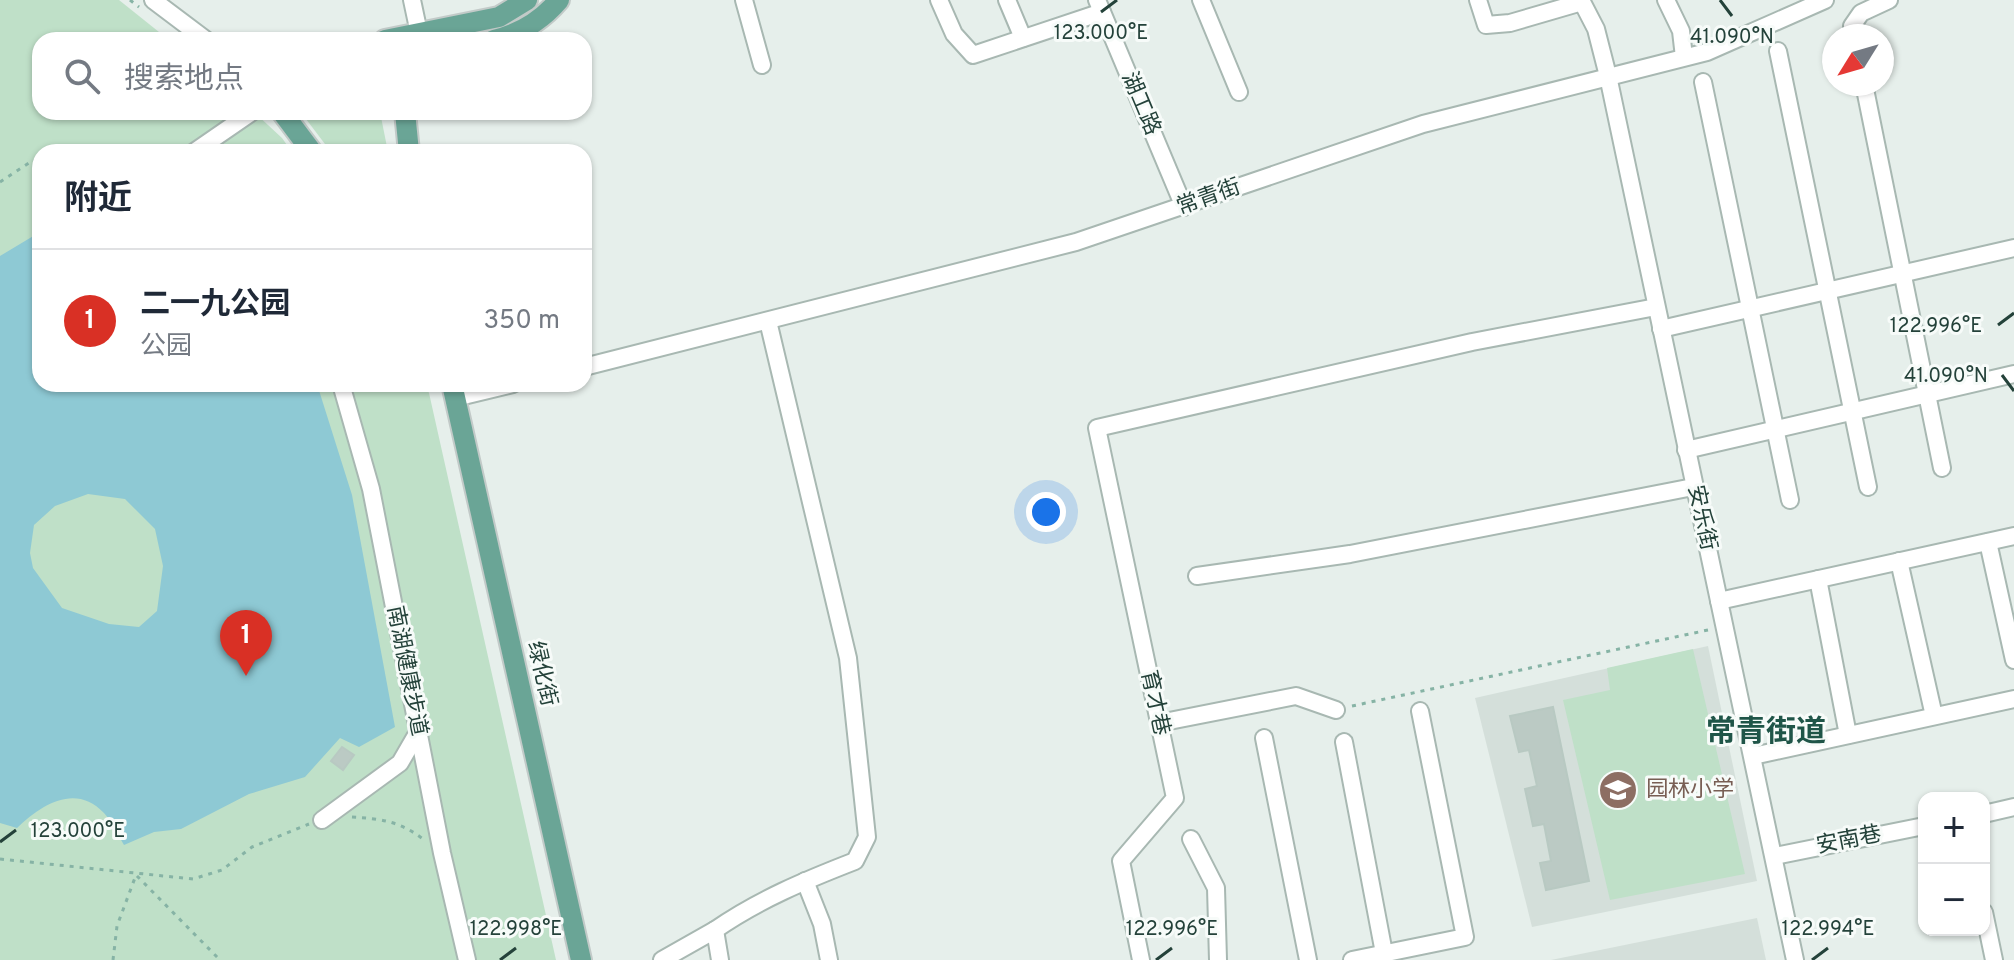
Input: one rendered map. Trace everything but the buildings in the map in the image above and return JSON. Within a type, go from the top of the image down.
[{"type":"main road","points":[[424,32],[499,17],[527,0]]},
{"type":"main road","points":[[515,32],[537,20],[559,0]]},
{"type":"main road","points":[[289,120],[307,144]]},
{"type":"main road","points":[[295,120],[300,134]]},
{"type":"main road","points":[[406,120],[408,144]]},
{"type":"main road","name":"绿化街","points":[[453,392],[581,960]]},
{"type":"street","points":[[153,0],[195,32]]},
{"type":"street","points":[[412,0],[419,32]]},
{"type":"street","points":[[744,0],[762,65]]},
{"type":"street","points":[[939,0],[954,34],[973,55],[1099,6]]},
{"type":"street","points":[[1007,0],[1023,38]]},
{"type":"street","points":[[1201,0],[1239,92]]},
{"type":"street","points":[[1478,0],[1486,25],[1510,23],[1582,1]]},
{"type":"street","points":[[1666,0],[1681,31],[1684,57]]},
{"type":"street","name":"常青街","points":[[592,365],[1076,242],[1423,124],[1707,52],[1825,0]]},
{"type":"street","points":[[1853,24],[1861,13],[1889,0]]},
{"type":"street","name":"安乐街","points":[[1582,1],[1596,29],[1608,76],[1795,960]]},
{"type":"street","name":"湖工路","points":[[1099,6],[1184,207]]},
{"type":"street","points":[[1778,51],[1868,487]]},
{"type":"street","points":[[1703,82],[1790,500]]},
{"type":"street","points":[[1866,96],[1942,468]]},
{"type":"street","points":[[206,144],[240,120]]},
{"type":"street","points":[[1661,329],[2014,248]]},
{"type":"street","name":"育才巷","points":[[1141,960],[1121,861],[1175,798],[1097,428],[1472,342],[1656,307]]},
{"type":"street","points":[[662,960],[744,910],[855,861],[867,837],[848,658],[768,321]]},
{"type":"street","points":[[1686,450],[2014,374]]},
{"type":"street","name":"南湖健康步道","points":[[343,392],[371,489],[442,853],[467,960]]},
{"type":"street","points":[[1197,576],[1350,554],[1693,487]]},
{"type":"street","points":[[1719,601],[2014,536]]},
{"type":"street","points":[[1988,542],[2014,660]]},
{"type":"street","points":[[1899,561],[1934,716]]},
{"type":"street","points":[[1818,579],[1848,735]]},
{"type":"street","points":[[1159,723],[1296,696],[1336,710]]},
{"type":"street","points":[[1753,756],[2014,699]]},
{"type":"street","points":[[1352,960],[1465,937],[1420,711]]},
{"type":"street","points":[[322,820],[400,763],[418,732]]},
{"type":"street","points":[[1264,738],[1308,960]]},
{"type":"street","points":[[1344,742],[1384,953]]},
{"type":"street","points":[[1990,813],[2014,807]]},
{"type":"street","name":"安南巷","points":[[1775,856],[1918,827]]},
{"type":"street","points":[[1191,839],[1216,888],[1218,960]]},
{"type":"street","points":[[805,881],[822,924],[829,960]]},
{"type":"street","points":[[715,930],[720,960]]},
{"type":"street","points":[[1989,936],[1994,960]]},
{"type":"path","points":[[0,182],[32,161]]},
{"type":"path","points":[[1336,710],[1724,627]]},
{"type":"path","points":[[0,859],[193,879],[222,870],[252,847],[292,829],[322,820],[349,817],[376,818],[403,824],[442,853]]},
{"type":"path","points":[[113,960],[117,926],[136,875]]},
{"type":"path","points":[[136,875],[220,960]]},
{"type":"shaded area","name":"园林小学","points":[[1708,646],[1757,881],[1532,927],[1475,698]]},
{"type":"shaded area","points":[[1757,918],[1766,960],[1551,960]]},
{"type":"green space","points":[[0,0],[119,0],[159,32],[32,32],[32,120],[263,120],[286,144],[32,144],[32,392],[429,392],[556,960],[0,960]]},
{"type":"green space","points":[[307,120],[382,120],[386,144],[325,144]]},
{"type":"green space","points":[[1693,649],[1745,874],[1610,900],[1563,700],[1610,690],[1607,668]]},
{"type":"water","points":[[32,237],[32,392],[320,392],[352,495],[395,727],[359,747],[340,738],[305,777],[249,794],[181,829],[154,832],[124,845],[104,813],[82,799],[59,800],[37,811],[17,828],[0,823],[0,256]],"holes":[[[88,494],[125,499],[155,529],[163,566],[157,611],[139,627],[109,624],[62,608],[33,568],[30,553],[34,525],[55,506]]]},
{"type":"place","name":"二一九公园","points":[[246,676]]},
{"type":"place","name":"园林小学","points":[[1618,790]]},
{"type":"district","name":"常青街道","points":[[1766,733]]}]
